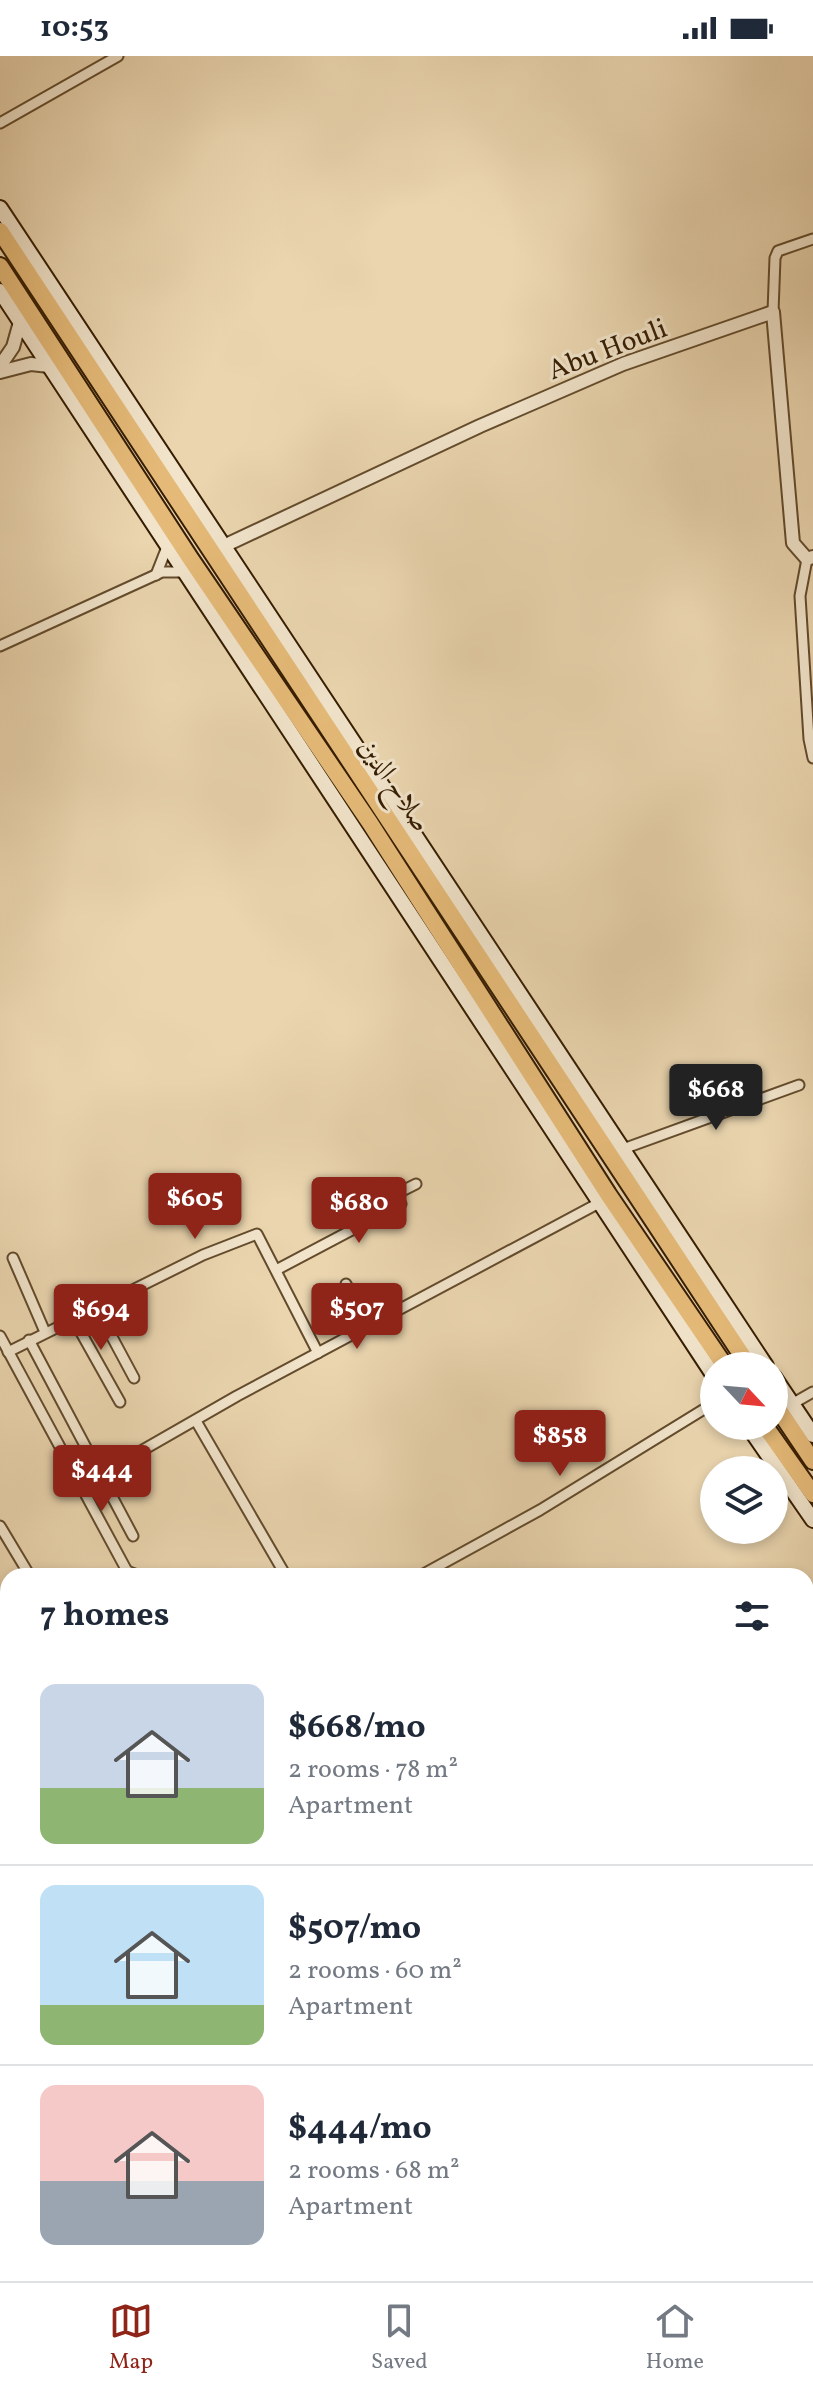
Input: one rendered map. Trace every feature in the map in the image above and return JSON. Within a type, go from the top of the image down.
[{"type":"highway","name":"صلاح الدين","points":[[0,231],[740,1352]]},
{"type":"highway","name":"صلاح الدين","points":[[0,266],[438,930],[608,1194],[715,1352]]},
{"type":"highway","points":[[344,788],[349,780],[361,779]]},
{"type":"highway","points":[[438,930],[447,926],[459,929]]},
{"type":"highway","points":[[788,1424],[813,1461]]},
{"type":"highway","points":[[775,1440],[813,1494]]},
{"type":"main road","points":[[0,208],[226,545],[757,1352]]},
{"type":"main road","points":[[0,291],[182,572],[700,1355]]},
{"type":"main road","points":[[788,1398],[813,1435]]},
{"type":"main road","points":[[758,1440],[813,1520]]},
{"type":"street","points":[[0,123],[118,56]]},
{"type":"street","points":[[813,239],[778,251],[775,258],[773,312],[793,543],[810,558],[800,596],[809,739],[813,758]]},
{"type":"street","name":"Abu Houli","points":[[226,545],[480,426],[611,369],[773,312]]},
{"type":"street","points":[[0,366],[13,347],[20,322]]},
{"type":"street","points":[[0,372],[31,364],[49,366]]},
{"type":"street","points":[[156,575],[167,547]]},
{"type":"street","points":[[0,646],[156,575],[169,570],[182,572]]},
{"type":"street","points":[[623,1149],[799,1085]]},
{"type":"street","points":[[278,1269],[401,1204],[396,1194],[416,1184]]},
{"type":"street","points":[[101,1474],[318,1353],[599,1203]]},
{"type":"street","points":[[8,1352],[203,1255],[257,1234],[278,1269],[318,1353]]},
{"type":"street","points":[[13,1258],[45,1332]]},
{"type":"street","points":[[346,1284],[368,1327]]},
{"type":"street","points":[[97,1309],[134,1378]]},
{"type":"street","points":[[74,1320],[120,1402]]},
{"type":"street","points":[[0,1336],[120,1568]]},
{"type":"street","points":[[29,1340],[133,1536]]},
{"type":"street","points":[[792,1404],[813,1392]]},
{"type":"street","points":[[435,1568],[540,1510],[700,1411]]},
{"type":"street","points":[[196,1421],[281,1568]]},
{"type":"street","points":[[0,1526],[25,1568]]}]
